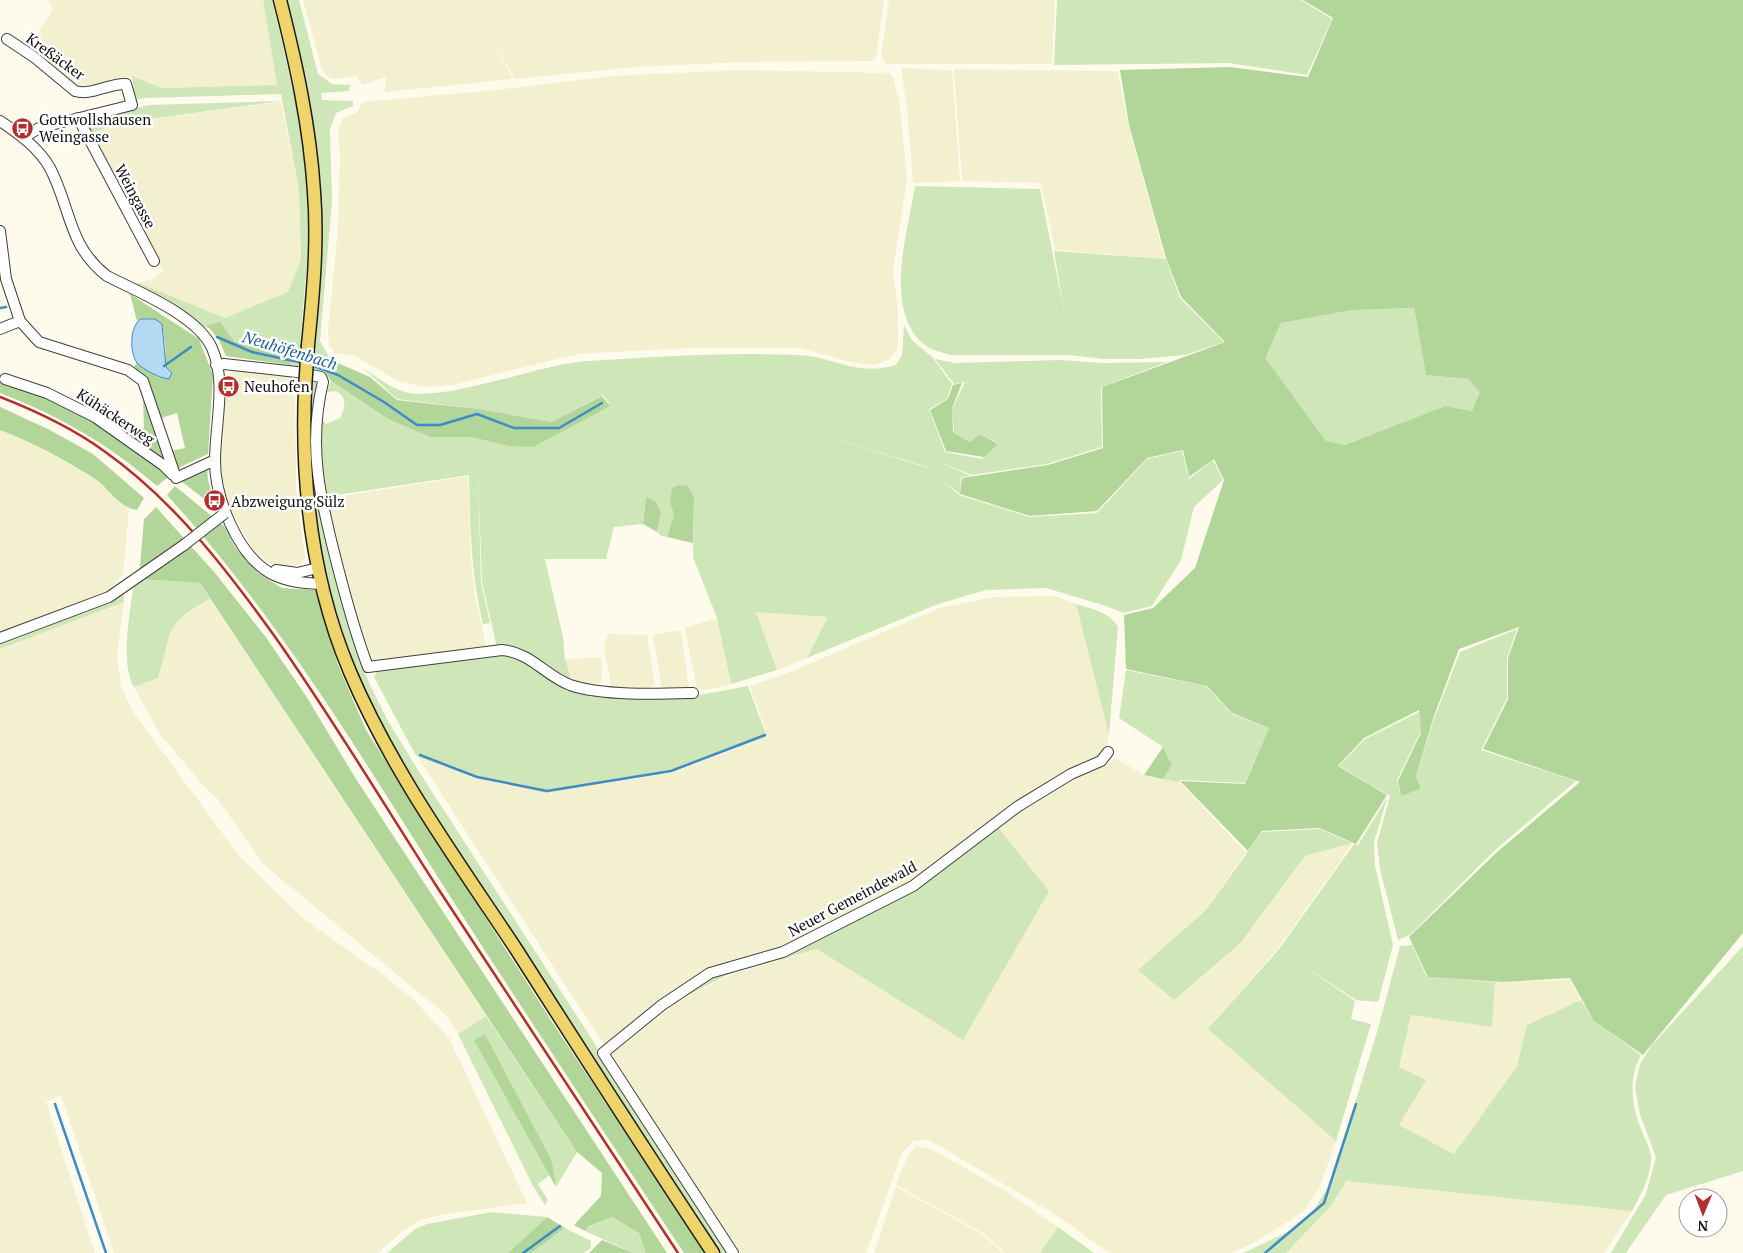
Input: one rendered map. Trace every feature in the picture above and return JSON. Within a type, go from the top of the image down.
[{"type":"main road","points":[[280,0],[310,146],[314,194],[313,295],[308,345],[303,439],[305,487],[321,584],[350,672],[393,758],[713,1253]]},
{"type":"street","name":"Kreßäcker","points":[[7,39],[34,57],[75,91],[82,93],[118,84],[126,84],[132,105],[78,118]]},
{"type":"street","points":[[23,138],[39,128],[78,118]]},
{"type":"street","name":"Weingasse","points":[[78,118],[154,261]]},
{"type":"street","points":[[0,120],[35,148],[50,168],[71,228],[87,258],[107,276],[191,323],[204,335],[212,348],[219,387],[216,460],[225,514],[256,561],[264,569],[282,578],[321,584]]},
{"type":"street","points":[[0,231],[6,279],[20,321],[39,342],[128,370],[143,381],[176,478],[216,460]]},
{"type":"street","points":[[0,329],[20,321]]},
{"type":"street","points":[[216,365],[224,364],[297,372],[321,377],[323,382],[315,441],[317,481],[354,631],[368,667],[502,650],[516,651],[568,684],[586,688],[638,693],[693,693]]},
{"type":"street","name":"Kühäckerweg","points":[[6,379],[47,393],[95,416],[163,465],[176,478]]},
{"type":"street","points":[[0,638],[109,597],[225,514]]},
{"type":"street","points":[[256,561],[284,573],[297,573],[318,568]]},
{"type":"street","name":"Neuer Gemeindewald","points":[[733,1253],[603,1053],[662,1005],[710,973],[783,952],[913,886],[1017,807],[1071,774],[1101,761],[1108,752]]},
{"type":"shaded area","points":[[48,0],[263,0],[277,85],[162,88],[132,76],[86,87],[76,87],[28,49],[53,9]]},
{"type":"shaded area","points":[[303,0],[884,0],[876,57],[871,61],[746,62],[634,67],[515,79],[492,41],[513,79],[385,92],[386,77],[362,85],[357,76],[335,79],[328,77],[322,69]]},
{"type":"shaded area","points":[[889,0],[1055,0],[1052,64],[886,64],[881,57]]},
{"type":"shaded area","points":[[901,68],[952,70],[960,181],[913,183],[907,107]]},
{"type":"shaded area","points":[[954,69],[1118,71],[1128,124],[1165,259],[1055,250],[1041,183],[962,181]]},
{"type":"shaded area","points":[[738,70],[889,73],[893,76],[900,105],[907,180],[893,270],[898,311],[898,347],[890,359],[875,365],[855,363],[799,348],[692,348],[578,354],[453,385],[424,387],[396,380],[355,356],[335,353],[329,346],[328,330],[338,228],[340,155],[338,130],[343,119],[357,112],[363,102],[496,90],[613,76]]},
{"type":"shaded area","points":[[281,102],[299,190],[301,260],[288,293],[225,318],[139,283],[154,278],[163,271],[92,134],[120,123]]},
{"type":"shaded area","points":[[240,370],[295,376],[296,489],[305,558],[301,564],[291,567],[280,567],[269,563],[254,551],[228,504],[219,469],[224,387],[230,373]]},
{"type":"shaded area","points":[[0,430],[22,438],[96,479],[129,509],[123,574],[110,590],[92,600],[0,634]]},
{"type":"shaded area","points":[[468,476],[471,559],[475,595],[487,649],[373,661],[367,656],[324,499]]},
{"type":"shaded area","points":[[1055,596],[1076,604],[1109,734],[1107,747],[1099,758],[1020,798],[911,882],[812,936],[765,954],[708,971],[606,1048],[417,756],[477,779],[546,793],[672,773],[768,737],[750,686],[790,672],[940,608],[993,597]]},
{"type":"shaded area","points":[[210,599],[486,1016],[458,1034],[446,1015],[263,864],[217,798],[208,791],[160,734],[134,687],[158,678],[171,627],[186,611]]},
{"type":"shaded area","points":[[124,602],[117,655],[121,686],[133,712],[240,857],[305,920],[382,974],[414,1000],[449,1038],[527,1203],[440,1215],[420,1220],[404,1230],[378,1253],[114,1253],[61,1095],[46,1102],[95,1253],[0,1253],[0,649]]},
{"type":"shaded area","points":[[756,612],[828,617],[807,658],[777,670]]},
{"type":"shaded area","points":[[717,618],[731,684],[707,690],[697,689],[685,628]]},
{"type":"shaded area","points":[[681,630],[689,690],[662,691],[653,635]]},
{"type":"shaded area","points":[[608,634],[647,635],[655,684],[650,688],[616,689],[611,685],[604,648]]},
{"type":"shaded area","points":[[601,657],[602,680],[600,687],[572,681],[565,659]]},
{"type":"shaded area","points":[[1115,758],[1144,775],[1179,782],[1246,852],[1206,910],[1139,969],[1174,1000],[1241,944],[1305,856],[1353,843],[1278,948],[1208,1029],[1336,1141],[1319,1189],[1304,1211],[1259,1240],[1232,1253],[1109,1253],[1059,1217],[928,1139],[913,1141],[902,1153],[866,1253],[741,1253],[670,1149],[612,1054],[679,1001],[729,975],[817,949],[963,1040],[996,825],[1076,777],[1104,767]]},
{"type":"shaded area","points":[[1570,980],[1581,1000],[1527,1025],[1517,1066],[1454,1154],[1398,1125],[1426,1080],[1399,1067],[1411,1015],[1492,1027],[1495,982]]},
{"type":"shaded area","points":[[916,1146],[931,1149],[1006,1191],[1058,1227],[1040,1253],[1005,1253],[983,1233],[896,1185],[907,1157]]},
{"type":"shaded area","points":[[1345,1181],[1632,1211],[1604,1253],[1286,1253],[1331,1206]]},
{"type":"shaded area","points":[[896,1187],[982,1234],[1003,1253],[874,1253]]},
{"type":"green space","points":[[263,0],[272,0],[299,118],[309,190],[308,253],[302,316],[301,358],[315,359],[321,251],[320,187],[311,116],[283,0],[299,0],[318,74],[332,84],[350,85],[349,91],[321,93],[322,100],[353,101],[353,106],[336,113],[330,129],[332,202],[320,341],[331,360],[325,372],[291,365],[289,354],[235,342],[220,322],[208,325],[211,329],[205,327],[130,285],[139,283],[225,318],[288,292],[301,260],[299,190],[281,94],[145,98],[135,100],[132,76],[162,88],[277,85]]},
{"type":"green space","points":[[1057,0],[1301,0],[1332,19],[1307,75],[1229,63],[1054,65]]},
{"type":"green space","points":[[1303,0],[1743,0],[1743,933],[1643,1055],[1594,1021],[1570,978],[1503,982],[1428,977],[1409,937],[1496,853],[1580,782],[1483,749],[1508,699],[1508,658],[1519,627],[1459,649],[1434,716],[1416,776],[1421,789],[1401,796],[1398,781],[1421,733],[1419,710],[1364,738],[1338,766],[1387,795],[1356,844],[1319,828],[1262,831],[1248,851],[1180,781],[1245,784],[1269,728],[1232,713],[1207,686],[1126,669],[1124,615],[1153,608],[1195,568],[1224,480],[1214,459],[1189,477],[1183,450],[1147,458],[1097,511],[1030,516],[960,494],[962,478],[1048,465],[1103,448],[1102,387],[1225,342],[1181,297],[1166,258],[1129,125],[1120,70],[1230,67],[1308,77],[1333,18]],"holes":[[[1414,308],[1426,375],[1468,379],[1480,392],[1472,411],[1445,406],[1345,445],[1326,441],[1265,358],[1281,323],[1353,310]]]},
{"type":"green space","points":[[281,101],[120,123],[92,133],[85,123],[111,114],[150,105]]},
{"type":"green space","points":[[915,186],[1040,189],[1064,311],[1054,251],[1166,259],[1180,298],[1224,342],[1185,355],[1140,359],[1103,359],[1069,355],[950,355],[930,348],[919,340],[909,325],[903,307],[901,287],[904,245]]},
{"type":"green space","points":[[130,294],[199,339],[213,375],[208,454],[182,466],[157,486],[120,457],[83,432],[0,393],[0,380],[31,390],[74,411],[116,436],[144,428],[143,399],[134,366],[137,363],[160,378],[165,365],[165,352],[162,324],[150,319],[137,321]],"holes":[[[177,413],[185,448],[162,453],[157,430],[161,418]]]},
{"type":"green space","points":[[1414,308],[1426,375],[1468,379],[1481,392],[1472,411],[1445,406],[1345,445],[1326,441],[1264,358],[1281,323],[1353,310]]},
{"type":"green space","points":[[220,322],[235,342],[289,354],[291,365],[226,356],[219,340],[207,325]]},
{"type":"green space","points":[[904,325],[912,340],[933,358],[952,384],[947,399],[929,409],[945,452],[982,459],[998,443],[980,434],[970,442],[954,432],[952,409],[965,382],[954,384],[935,359],[955,363],[1060,360],[1102,363],[1167,362],[1101,387],[1102,447],[1047,464],[972,475],[937,461],[971,476],[961,477],[960,494],[943,481],[959,495],[1030,517],[1097,513],[1147,459],[1182,451],[1189,479],[1213,460],[1223,480],[1194,507],[1181,560],[1152,606],[1123,613],[1046,588],[986,590],[938,604],[807,658],[828,617],[756,612],[777,670],[731,684],[717,618],[693,557],[694,497],[670,503],[674,515],[667,537],[661,536],[657,532],[661,513],[646,497],[643,524],[614,527],[606,559],[545,559],[563,637],[565,659],[572,681],[518,649],[508,647],[497,648],[482,582],[478,474],[481,582],[490,623],[483,624],[476,587],[471,532],[469,475],[323,497],[319,478],[321,418],[326,424],[340,418],[344,403],[340,394],[336,391],[327,392],[331,381],[388,419],[430,437],[471,437],[508,446],[610,405],[603,395],[551,422],[479,409],[397,399],[363,368],[397,389],[419,394],[466,388],[545,368],[588,361],[692,355],[770,354],[810,356],[868,369],[896,365],[902,355]],"holes":[[[792,425],[927,467],[928,468]]]},
{"type":"green space","points":[[331,360],[370,377],[397,400],[479,409],[551,422],[602,396],[610,406],[533,447],[508,446],[471,437],[430,437],[388,419],[331,381],[325,372]]},
{"type":"green space","points":[[313,380],[317,382],[312,449],[314,486],[356,650],[370,685],[388,721],[418,770],[730,1253],[719,1253],[397,757],[357,676],[332,597],[311,505],[309,438]]},
{"type":"green space","points":[[962,383],[952,408],[953,432],[970,442],[980,434],[998,444],[984,457],[946,451],[930,410],[948,399],[953,385]]},
{"type":"green space","points":[[0,407],[48,429],[93,454],[144,498],[137,510],[125,505],[114,497],[94,478],[36,446],[0,430]]},
{"type":"green space","points":[[207,467],[208,480],[216,508],[181,481]]},
{"type":"green space","points":[[680,485],[688,486],[694,497],[693,543],[667,537],[674,515],[670,503],[672,488]]},
{"type":"green space","points":[[175,486],[225,527],[235,547],[258,573],[282,588],[315,590],[338,665],[366,730],[554,1025],[705,1253],[684,1253],[505,981],[349,737],[281,636],[207,541],[167,495]]},
{"type":"green space","points":[[646,497],[655,501],[661,513],[657,532],[643,524]]},
{"type":"green space","points":[[156,507],[215,573],[265,636],[306,696],[356,779],[667,1253],[646,1253],[639,1233],[612,1217],[589,1226],[585,1231],[574,1225],[601,1196],[602,1173],[577,1152],[200,583],[139,579],[144,519]]},
{"type":"green space","points":[[137,579],[200,583],[210,599],[184,615],[176,623],[168,639],[158,678],[134,687],[128,665],[127,638],[133,587]]},
{"type":"green space","points":[[124,589],[124,602],[0,649],[0,641]]},
{"type":"green space","points":[[1076,604],[1105,614],[1118,627],[1109,734]]},
{"type":"green space","points":[[1517,629],[1507,658],[1507,698],[1481,750],[1576,781],[1494,851],[1410,935],[1398,940],[1380,869],[1377,843],[1390,796],[1339,766],[1365,739],[1419,712],[1421,731],[1397,780],[1401,796],[1421,789],[1416,776],[1434,719],[1460,652]]},
{"type":"green space","points":[[510,654],[570,689],[694,696],[748,686],[767,737],[671,772],[546,793],[476,778],[416,756],[374,677],[378,670]]},
{"type":"green space","points":[[1126,670],[1206,686],[1232,714],[1269,728],[1245,783],[1180,780],[1179,782],[1163,779],[1172,765],[1163,747],[1119,718]]},
{"type":"green space","points":[[1163,747],[1172,765],[1163,779],[1144,775]]},
{"type":"green space","points":[[1388,796],[1374,842],[1375,866],[1393,945],[1378,1002],[1356,1000],[1301,964],[1355,1001],[1351,1019],[1371,1024],[1336,1141],[1208,1029],[1279,949],[1354,844],[1358,845]]},
{"type":"green space","points":[[996,825],[1049,891],[963,1040],[817,949],[729,974],[679,1000],[702,979],[772,959],[813,943],[907,893],[911,894]]},
{"type":"green space","points":[[1319,829],[1352,843],[1305,856],[1241,943],[1174,1000],[1138,970],[1206,910],[1262,832]]},
{"type":"green space","points":[[1412,945],[1427,977],[1495,982],[1492,1027],[1411,1015],[1399,1067],[1426,1080],[1399,1125],[1454,1154],[1517,1066],[1527,1025],[1581,1000],[1594,1021],[1641,1055],[1634,1075],[1633,1095],[1636,1115],[1650,1151],[1651,1161],[1647,1181],[1635,1206],[1632,1211],[1346,1181],[1331,1206],[1286,1253],[1243,1253],[1290,1231],[1313,1211],[1329,1186],[1378,1029],[1400,946]]},
{"type":"green space","points":[[1743,946],[1743,1171],[1688,1188],[1678,1188],[1678,1191],[1666,1195],[1626,1253],[1611,1253],[1646,1194],[1656,1157],[1640,1115],[1635,1086],[1640,1064],[1652,1045]]},
{"type":"green space","points":[[486,1016],[577,1152],[556,1187],[552,1161],[485,1034],[475,1040],[550,1175],[538,1184],[548,1200],[545,1205],[533,1186],[458,1034]]},
{"type":"green space","points":[[485,1034],[552,1161],[556,1187],[474,1040]]},
{"type":"green space","points":[[492,1212],[547,1217],[508,1253],[387,1253],[415,1229],[427,1224]]},
{"type":"green space","points":[[547,1217],[565,1228],[531,1253],[508,1253]]},
{"type":"green space","points":[[612,1217],[639,1233],[646,1253],[633,1253],[585,1231],[589,1226]]},
{"type":"green space","points":[[1058,1227],[1094,1253],[1040,1253]]},
{"type":"green space","points":[[565,1228],[591,1241],[591,1248],[584,1253],[531,1253]]},
{"type":"green space","points":[[602,1240],[633,1253],[589,1253]]},
{"type":"water","points":[[141,319],[155,319],[162,324],[166,367],[172,373],[169,379],[148,371],[137,363],[134,358],[132,346],[133,333],[137,322]]},
{"type":"waterway","name":"Neuhöfenbach","points":[[0,308],[6,307]]},
{"type":"waterway","name":"Neuhöfenbach","points":[[217,337],[252,352],[303,363]]},
{"type":"waterway","name":"Neuhöfenbach","points":[[164,366],[191,347]]},
{"type":"waterway","name":"Neuhöfenbach","points":[[311,365],[338,375],[384,402],[417,425],[440,425],[477,414],[514,428],[559,428],[602,403]]},
{"type":"waterway","points":[[420,755],[477,777],[547,791],[671,771],[765,735]]},
{"type":"waterway","points":[[55,1104],[106,1253]]},
{"type":"waterway","points":[[1265,1253],[1324,1203],[1356,1104]]},
{"type":"waterway","points":[[523,1253],[560,1226]]},
{"type":"railway","points":[[0,397],[67,427],[104,451],[152,490],[196,535],[216,559],[273,634],[316,697],[439,890],[678,1253]]},
{"type":"place","name":"Gottwollshausen Weingasse","points":[[23,128]]},
{"type":"place","name":"Neuhofen","points":[[228,386]]},
{"type":"place","name":"Abzweigung Sülz","points":[[215,501]]}]
